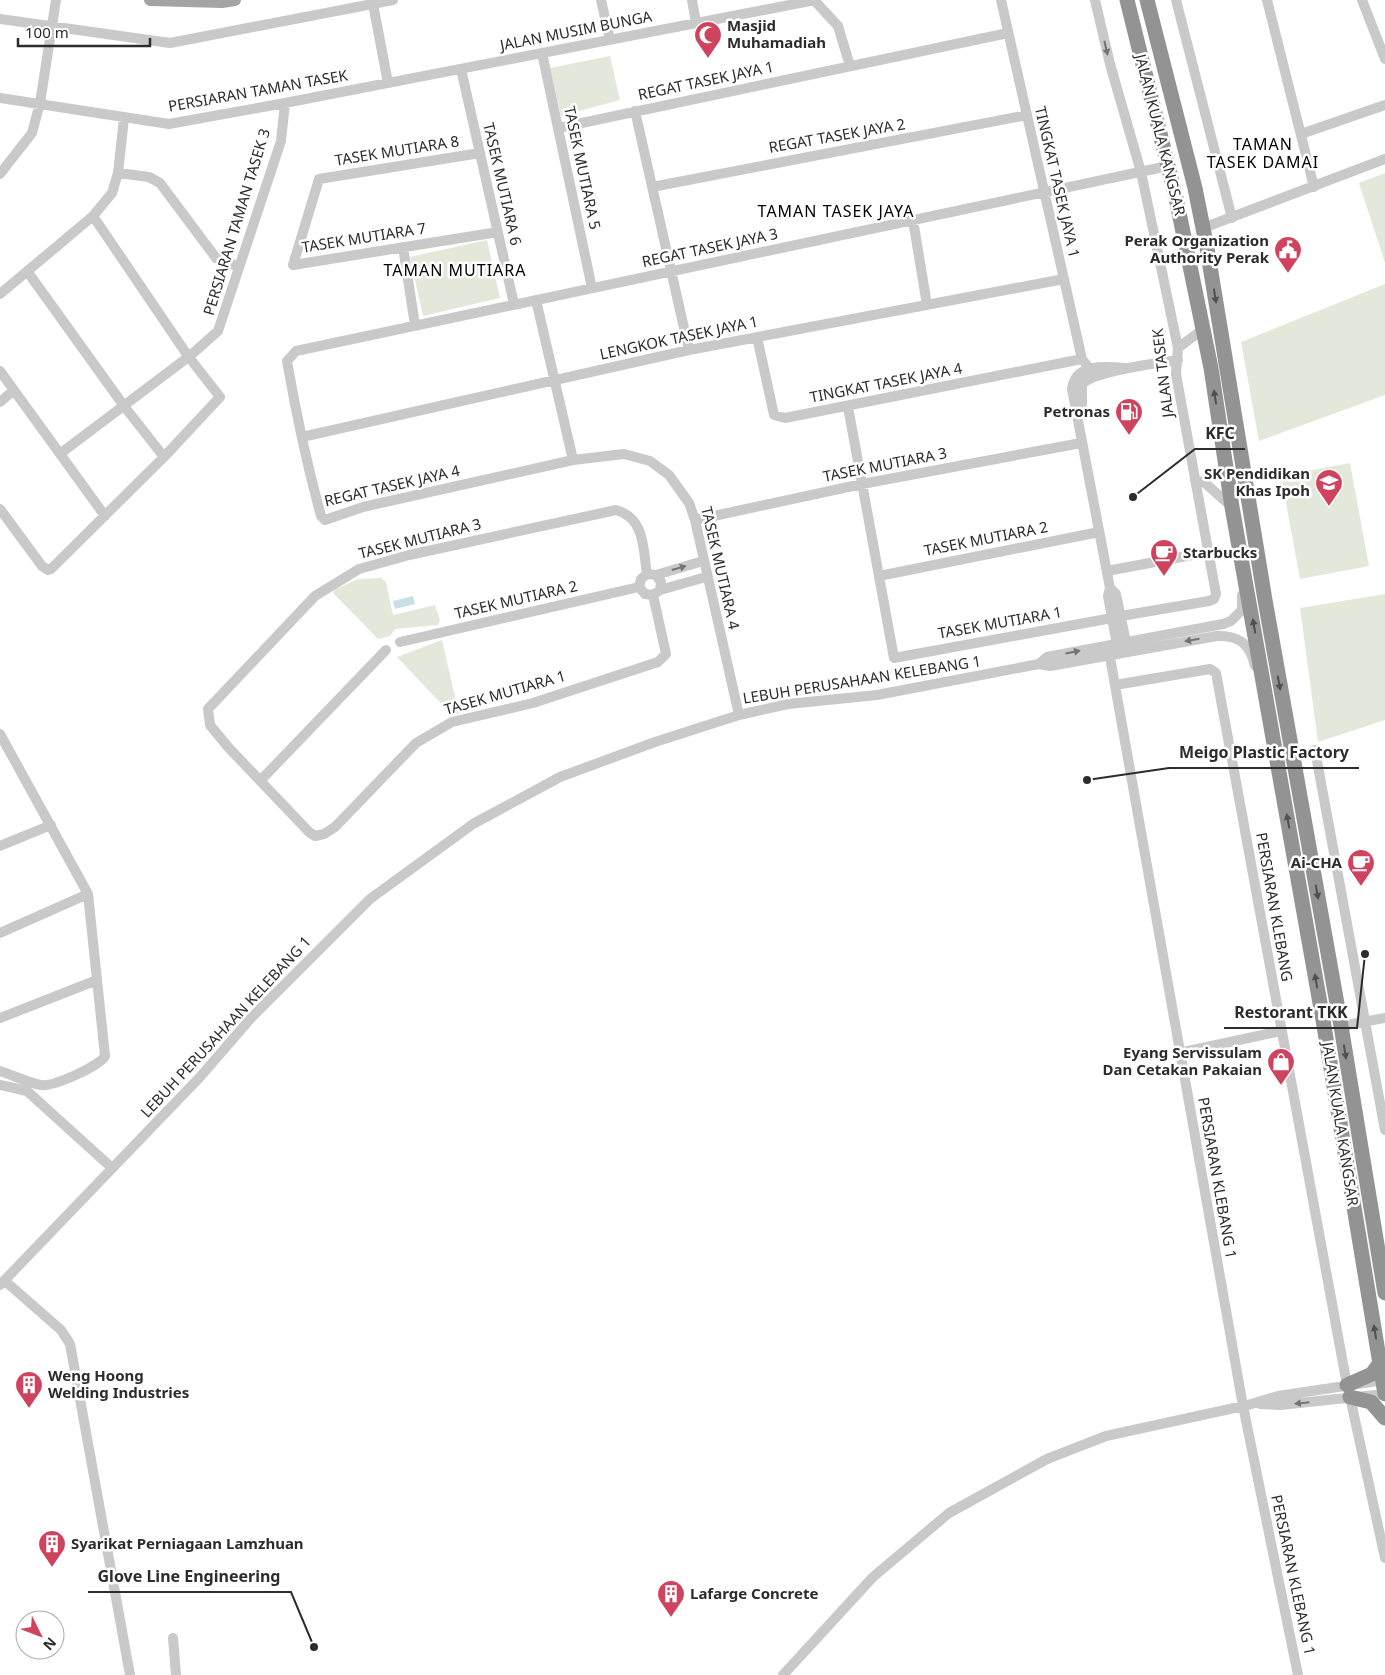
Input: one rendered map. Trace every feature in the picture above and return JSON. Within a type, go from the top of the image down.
[{"type":"highway","name":"JALAN KUALA KANGSAR","points":[[1127,0],[1176,198],[1211,368],[1232,507],[1268,702],[1384,1387]]},
{"type":"highway","name":"JALAN KUALA KANGSAR","points":[[1147,0],[1195,188],[1203,228],[1288,738],[1341,1026],[1385,1293]]},
{"type":"highway","points":[[1159,48],[1156,68],[1175,151],[1168,166],[1185,174],[1195,188]]},
{"type":"highway","points":[[1176,198],[1188,218],[1203,228],[1196,236],[1194,243],[1215,358],[1211,368]]},
{"type":"highway","points":[[1380,1363],[1372,1374],[1349,1391],[1372,1402],[1385,1418]]},
{"type":"main road","points":[[150,0],[222,2],[235,0]]},
{"type":"street","points":[[0,174],[29,138],[40,103],[56,0]]},
{"type":"street","points":[[0,19],[170,42],[393,0]]},
{"type":"street","points":[[601,0],[610,40]]},
{"type":"street","points":[[692,0],[696,23]]},
{"type":"street","points":[[815,0],[838,26],[850,66]]},
{"type":"street","name":"JALAN MUSIM BUNGA","points":[[461,69],[815,0]]},
{"type":"street","name":"TINGKAT TASEK JAYA 1","points":[[1000,0],[1082,358],[1090,369]]},
{"type":"street","name":"JALAN TASEK","points":[[1095,0],[1110,64],[1141,172],[1178,348],[1176,374],[1216,594],[1214,598]]},
{"type":"street","points":[[1176,0],[1232,218]]},
{"type":"street","points":[[1267,0],[1314,187]]},
{"type":"street","points":[[1362,0],[1385,59]]},
{"type":"street","points":[[373,4],[388,83]]},
{"type":"street","name":"REGAT TASEK JAYA 1","points":[[558,128],[1008,33]]},
{"type":"street","name":"TASEK MUTIARA 5","points":[[542,54],[592,288]]},
{"type":"street","name":"PERSIARAN TAMAN TASEK","points":[[0,98],[169,124],[461,69]]},
{"type":"street","name":"TASEK MUTIARA 6","points":[[461,69],[514,304]]},
{"type":"street","name":"PERSIARAN TAMAN TASEK 3","points":[[61,454],[218,331],[281,141],[285,103]]},
{"type":"street","points":[[1301,134],[1385,105]]},
{"type":"street","points":[[635,111],[689,350]]},
{"type":"street","name":"REGAT TASEK JAYA 2","points":[[652,187],[1027,115]]},
{"type":"street","points":[[0,294],[93,216],[112,193],[118,173],[124,118]]},
{"type":"street","name":"TASEK MUTIARA 8","points":[[319,179],[480,152]]},
{"type":"street","points":[[1203,228],[1385,160]]},
{"type":"street","name":"REGAT TASEK JAYA 3","points":[[289,357],[296,350],[1168,166]]},
{"type":"street","points":[[118,173],[149,177],[160,183],[216,258],[239,267]]},
{"type":"street","name":"TASEK MUTIARA 7","points":[[319,179],[293,265],[498,232]]},
{"type":"street","points":[[0,509],[42,566],[48,570],[164,457],[220,397],[188,356],[93,216]]},
{"type":"street","points":[[913,220],[927,305]]},
{"type":"street","points":[[403,247],[415,325]]},
{"type":"street","points":[[27,272],[124,406],[164,457]]},
{"type":"street","name":"LENGKOK TASEK JAYA 1","points":[[302,437],[689,350],[1064,279]]},
{"type":"street","points":[[536,300],[573,460]]},
{"type":"street","points":[[1178,348],[1203,329]]},
{"type":"street","name":"TINGKAT TASEK JAYA 4","points":[[757,337],[774,414],[785,418],[848,407],[1082,358]]},
{"type":"street","name":"REGAT TASEK JAYA 4","points":[[289,357],[287,362],[302,437],[320,516],[325,520],[363,507],[573,460]]},
{"type":"street","points":[[1081,443],[1084,418],[1080,395],[1082,384],[1088,378],[1126,368],[1178,360]]},
{"type":"street","points":[[1126,368],[1110,366],[1080,372],[1074,379],[1072,389],[1107,570],[1208,552]]},
{"type":"street","points":[[0,371],[105,516]]},
{"type":"street","points":[[0,402],[14,390]]},
{"type":"street","points":[[848,407],[879,576]]},
{"type":"street","name":"TASEK MUTIARA 3","points":[[695,520],[862,484],[1081,443]]},
{"type":"street","name":"TASEK MUTIARA 4","points":[[573,460],[624,454],[650,461],[669,475],[689,502],[695,520],[706,577],[739,715]]},
{"type":"street","points":[[1195,480],[1205,483],[1232,507]]},
{"type":"street","name":"TASEK MUTIARA 3","points":[[260,781],[210,725],[208,710],[315,596],[359,568],[409,555],[616,510],[625,512],[635,520],[652,574]]},
{"type":"street","name":"TASEK MUTIARA 2","points":[[879,576],[1099,532]]},
{"type":"street","name":"LEBUH PERUSAHAAN KELEBANG 1","points":[[1118,649],[1231,621],[1242,610],[1243,601],[1237,568],[1242,560]]},
{"type":"street","points":[[703,561],[652,574],[641,579],[639,588],[645,594],[657,593],[706,577]]},
{"type":"street","name":"PERSIARAN KLEBANG 1","points":[[1107,570],[1110,588],[1108,596],[1116,617],[1118,649],[1115,685],[1243,1406],[1298,1675]]},
{"type":"street","points":[[652,574],[661,582],[657,593]]},
{"type":"street","name":"TASEK MUTIARA 1","points":[[879,576],[894,658],[1214,598]]},
{"type":"street","name":"TASEK MUTIARA 2","points":[[400,642],[639,588]]},
{"type":"street","name":"TASEK MUTIARA 1","points":[[260,781],[309,832],[315,836],[324,834],[335,827],[416,742],[452,722],[533,703],[658,662],[666,654],[657,593]]},
{"type":"street","name":"LEBUH PERUSAHAAN KELEBANG 1","points":[[2,1283],[200,1077],[251,1018],[370,899],[442,846],[501,808],[560,777],[654,742],[739,715],[788,704],[877,695],[1039,664],[1048,657],[1231,635],[1240,639],[1246,646],[1254,661],[1260,690],[1268,702]]},
{"type":"street","points":[[260,781],[386,650]]},
{"type":"street","name":"PERSIARAN KLEBANG","points":[[1115,685],[1176,674],[1214,670],[1349,1391],[1385,1558]]},
{"type":"street","points":[[0,734],[88,894],[105,1056],[100,1064],[42,1086],[0,1071]]},
{"type":"street","points":[[1315,750],[1367,1020],[1385,1130]]},
{"type":"street","points":[[0,755],[10,751]]},
{"type":"street","points":[[0,846],[51,826]]},
{"type":"street","points":[[0,933],[88,894]]},
{"type":"street","points":[[0,1018],[97,980]]},
{"type":"street","points":[[1341,1026],[1385,1018]]},
{"type":"street","points":[[1179,1053],[1281,1031]]},
{"type":"street","points":[[0,1085],[27,1091],[112,1168]]},
{"type":"street","points":[[2,1283],[61,1330],[70,1344],[130,1675]]},
{"type":"street","points":[[783,1675],[873,1577],[949,1513],[1047,1459],[1106,1436],[1254,1404],[1305,1390],[1349,1391],[1384,1387]]},
{"type":"street","points":[[173,1638],[176,1675]]},
{"type":"shaded area","points":[[610,56],[620,100],[561,116],[550,68]]},
{"type":"shaded area","points":[[1385,173],[1385,263],[1359,183]]},
{"type":"shaded area","points":[[487,240],[500,298],[423,316],[410,257]]},
{"type":"shaded area","points":[[1385,284],[1385,395],[1259,441],[1241,342]]},
{"type":"shaded area","points":[[1350,463],[1369,566],[1300,579],[1281,476]]},
{"type":"shaded area","points":[[381,578],[386,582],[393,615],[435,605],[440,620],[438,625],[395,629],[390,636],[378,639],[333,593],[334,590],[358,579]]},
{"type":"shaded area","points":[[1385,594],[1385,720],[1318,742],[1300,608]]},
{"type":"shaded area","points":[[442,640],[459,714],[452,715],[397,657]]},
{"type":"water","points":[[413,596],[415,604],[395,609],[393,601]]},
{"type":"place","name":"Masjid Muhamadiah","points":[[708,59]]},
{"type":"place","name":"Perak Organization Authority Perak","points":[[1288,274]]},
{"type":"place","name":"Petronas","points":[[1129,436]]},
{"type":"place","name":"KFC","points":[[1133,497]]},
{"type":"place","name":"SK Pendidikan Khas Ipoh","points":[[1329,507]]},
{"type":"place","name":"Starbucks","points":[[1164,577]]},
{"type":"place","name":"Meigo Plastic Factory","points":[[1087,780]]},
{"type":"place","name":"Ai-CHA","points":[[1361,887]]},
{"type":"place","name":"Restorant TKK","points":[[1365,954]]},
{"type":"place","name":"Eyang Servissulam Dan Cetakan Pakaian","points":[[1281,1086]]},
{"type":"place","name":"Weng Hoong Welding Industries","points":[[29,1409]]},
{"type":"place","name":"Syarikat Perniagaan Lamzhuan","points":[[52,1568]]},
{"type":"place","name":"Lafarge Concrete","points":[[671,1618]]},
{"type":"place","name":"Glove Line Engineering","points":[[314,1647]]},
{"type":"district","name":"TAMAN TASEK DAMAI","points":[[1263,153]]},
{"type":"district","name":"TAMAN TASEK JAYA","points":[[836,211]]},
{"type":"district","name":"TAMAN MUTIARA","points":[[455,270]]}]
